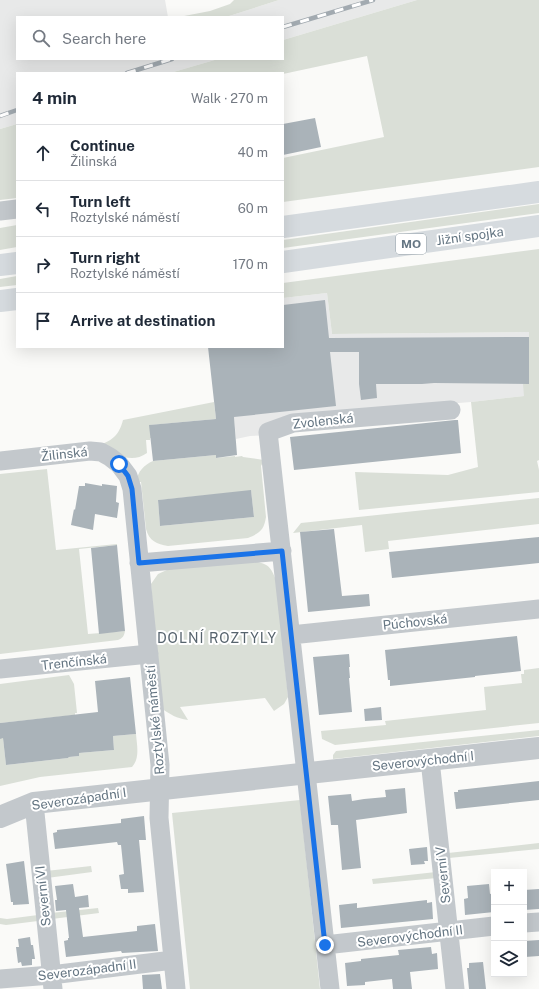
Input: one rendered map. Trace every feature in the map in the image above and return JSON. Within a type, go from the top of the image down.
[{"type":"highway","points":[[509,196],[539,183]]},
{"type":"highway","points":[[284,227],[539,192]]},
{"type":"highway","name":"Jižní spojka","points":[[284,262],[539,226]]},
{"type":"highway","points":[[0,265],[16,263]]},
{"type":"highway","points":[[0,301],[16,299]]},
{"type":"street","points":[[0,211],[16,209]]},
{"type":"street","name":"Zvolenská","points":[[282,551],[268,432],[293,423],[450,410]]},
{"type":"street","name":"Žilinská","points":[[0,461],[90,451],[101,452],[110,457],[119,464],[128,476],[132,489],[139,563]]},
{"type":"street","points":[[139,563],[282,551],[330,989]]},
{"type":"street","name":"Roztylské náměstí","points":[[139,563],[160,765],[159,818],[176,989]]},
{"type":"street","name":"Púchovská","points":[[291,634],[539,609]]},
{"type":"street","name":"Trenčínská","points":[[0,669],[149,654]]},
{"type":"street","name":"Severovýchodní I","points":[[306,774],[539,748]]},
{"type":"street","name":"Severní V","points":[[430,760],[456,989]]},
{"type":"street","name":"Roztylské náměstí","points":[[160,789],[306,774]]},
{"type":"street","name":"Severozápadní I","points":[[0,817],[34,803],[160,789]]},
{"type":"street","name":"Severní VI","points":[[34,803],[52,982]]},
{"type":"street","points":[[527,923],[539,922]]},
{"type":"street","name":"Severovýchodní II","points":[[325,945],[491,926]]},
{"type":"street","name":"Severozápadní II","points":[[0,980],[52,982],[174,960]]},
{"type":"shaded area","points":[[0,0],[165,0],[168,16],[16,16],[16,60],[215,60],[173,72],[16,72],[16,124],[0,129]]},
{"type":"shaded area","points":[[234,0],[279,0],[229,16],[184,16],[210,11],[230,4]]},
{"type":"shaded area","points":[[279,0],[417,0],[284,40],[284,16],[229,16]]},
{"type":"shaded area","points":[[417,0],[539,0],[539,167],[284,202],[284,158],[384,137],[367,56],[284,74],[284,72],[173,72],[215,60],[284,60],[284,40]]},
{"type":"shaded area","points":[[16,124],[16,198],[0,200],[0,129]]},
{"type":"shaded area","points":[[539,204],[539,213],[284,248],[284,240]]},
{"type":"shaded area","points":[[16,225],[16,247],[0,250],[0,228]]},
{"type":"shaded area","points":[[539,249],[539,460],[537,461],[539,470],[539,492],[359,510],[355,472],[448,475],[478,467],[471,402],[524,396],[523,384],[529,384],[529,332],[332,334],[327,293],[284,298],[284,283]]},
{"type":"shaded area","points":[[16,276],[16,285],[0,287],[0,279]]},
{"type":"shaded area","points":[[327,293],[332,334],[529,332],[529,384],[524,396],[471,402],[302,416],[277,435],[250,436],[236,439],[234,417],[282,348],[284,348],[284,298]]},
{"type":"shaded area","points":[[214,402],[216,419],[150,425],[151,438],[150,440],[146,440],[147,453],[141,456],[129,458],[117,454],[100,445],[109,441],[115,436],[120,430],[123,420]]},
{"type":"shaded area","points":[[216,455],[216,458],[242,456],[264,460],[261,466],[266,517],[263,528],[258,533],[248,538],[168,546],[154,541],[147,533],[146,529],[141,482],[136,482],[142,469],[153,461]],"holes":[[[251,491],[254,517],[160,526],[158,500]]]},
{"type":"shaded area","points":[[47,469],[56,550],[117,544],[79,549],[88,634],[125,631],[125,633],[122,638],[118,640],[0,654],[0,474]]},
{"type":"shaded area","points":[[539,498],[539,524],[388,541],[389,549],[365,552],[362,525],[293,533],[301,523]]},
{"type":"shaded area","points":[[252,561],[266,565],[273,572],[277,582],[288,697],[284,704],[274,711],[265,698],[180,707],[188,720],[171,714],[161,708],[151,584],[158,574],[169,569]]},
{"type":"shaded area","points":[[539,668],[539,723],[335,745],[322,739],[321,731],[386,725],[385,721],[486,710],[484,687],[522,683],[521,674],[524,674],[524,670]]},
{"type":"shaded area","points":[[69,675],[74,684],[77,713],[75,713],[75,715],[0,723],[0,684]]},
{"type":"shaded area","points":[[539,730],[539,736],[333,759],[333,755],[336,751]]},
{"type":"shaded area","points":[[136,734],[137,756],[132,767],[40,777],[0,786],[0,738],[3,738],[6,765],[68,758],[79,756],[79,753],[114,750],[113,736]]},
{"type":"shaded area","points":[[300,800],[320,989],[190,989],[172,813]]},
{"type":"shaded area","points":[[539,843],[539,849],[449,858],[448,853]]},
{"type":"shaded area","points":[[91,866],[92,872],[47,878],[46,871]]},
{"type":"shaded area","points":[[436,872],[437,878],[373,884],[372,879]]},
{"type":"shaded area","points":[[98,908],[99,913],[52,919],[51,913]]},
{"type":"shaded area","points":[[38,915],[38,921],[6,925],[0,924],[0,918],[7,919]]},
{"type":"building","points":[[315,118],[321,147],[284,155],[284,124]]},
{"type":"building","points":[[325,300],[329,338],[529,337],[529,384],[376,384],[377,398],[361,400],[359,384],[359,352],[330,352],[336,406],[234,417],[237,455],[216,458],[216,455],[153,461],[149,425],[216,419],[208,348],[284,348],[284,305]]},
{"type":"building","points":[[458,420],[461,453],[294,470],[290,437]]},
{"type":"building","points":[[85,483],[102,486],[102,484],[117,486],[116,502],[119,503],[117,518],[95,514],[93,530],[71,525],[79,486],[85,486]]},
{"type":"building","points":[[251,490],[254,517],[160,526],[158,500]]},
{"type":"building","points":[[334,529],[342,596],[369,594],[370,606],[308,612],[300,532]]},
{"type":"building","points":[[539,537],[539,563],[392,578],[389,552]]},
{"type":"building","points":[[117,545],[125,631],[99,634],[91,548]]},
{"type":"building","points":[[517,636],[521,671],[390,686],[385,650]]},
{"type":"building","points":[[349,654],[349,678],[352,712],[319,715],[313,657]]},
{"type":"building","points":[[130,677],[136,734],[113,736],[114,750],[79,753],[79,756],[68,758],[6,765],[3,738],[0,739],[0,723],[98,712],[95,681]]},
{"type":"building","points":[[381,707],[382,720],[365,721],[364,709]]},
{"type":"building","points":[[539,781],[539,800],[456,809],[454,792],[458,792],[458,790]]},
{"type":"building","points":[[405,788],[407,813],[356,820],[361,868],[342,870],[338,825],[331,825],[328,796],[351,794],[352,801],[386,797],[385,790]]},
{"type":"building","points":[[144,816],[146,840],[139,840],[144,892],[128,893],[128,889],[121,889],[119,875],[124,874],[121,845],[118,845],[117,842],[55,849],[53,833],[57,832],[57,830],[121,823],[121,819]]},
{"type":"building","points":[[427,847],[428,861],[424,861],[425,864],[411,865],[409,849]]},
{"type":"building","points":[[24,861],[29,904],[13,905],[13,902],[11,902],[6,864]]},
{"type":"building","points":[[73,884],[75,897],[88,895],[89,907],[79,908],[83,937],[137,931],[137,926],[155,924],[158,951],[122,953],[121,951],[66,957],[64,941],[68,940],[69,938],[66,910],[56,911],[55,900],[57,900],[55,886]]},
{"type":"building","points":[[489,884],[491,894],[491,912],[465,915],[464,899],[468,898],[467,886]]},
{"type":"building","points":[[539,889],[539,909],[527,910],[527,890]]},
{"type":"building","points":[[427,900],[427,903],[432,902],[433,919],[341,928],[339,905],[357,903],[357,908]]},
{"type":"building","points":[[30,937],[35,959],[32,959],[32,965],[22,966],[21,962],[18,963],[16,947],[19,947],[18,939]]},
{"type":"building","points":[[539,940],[539,956],[527,957],[527,941]]},
{"type":"building","points":[[431,947],[432,954],[437,953],[438,969],[410,972],[412,989],[393,989],[392,979],[365,982],[365,985],[347,986],[345,963],[361,961],[361,959],[399,955],[398,950]]},
{"type":"building","points":[[483,962],[486,989],[469,989],[467,968],[469,968],[469,963]]},
{"type":"building","points":[[160,974],[162,989],[143,989],[142,975]]},
{"type":"railway","points":[[284,27],[373,0]]},
{"type":"railway","points":[[130,72],[169,60]]},
{"type":"railway","points":[[0,116],[16,110]]},
{"type":"district","name":"DOLNÍ ROZTYLY","points":[[217,638]]},
{"type":"route","points":[[119,464],[128,476],[132,489],[139,563],[282,551],[325,945]]}]
